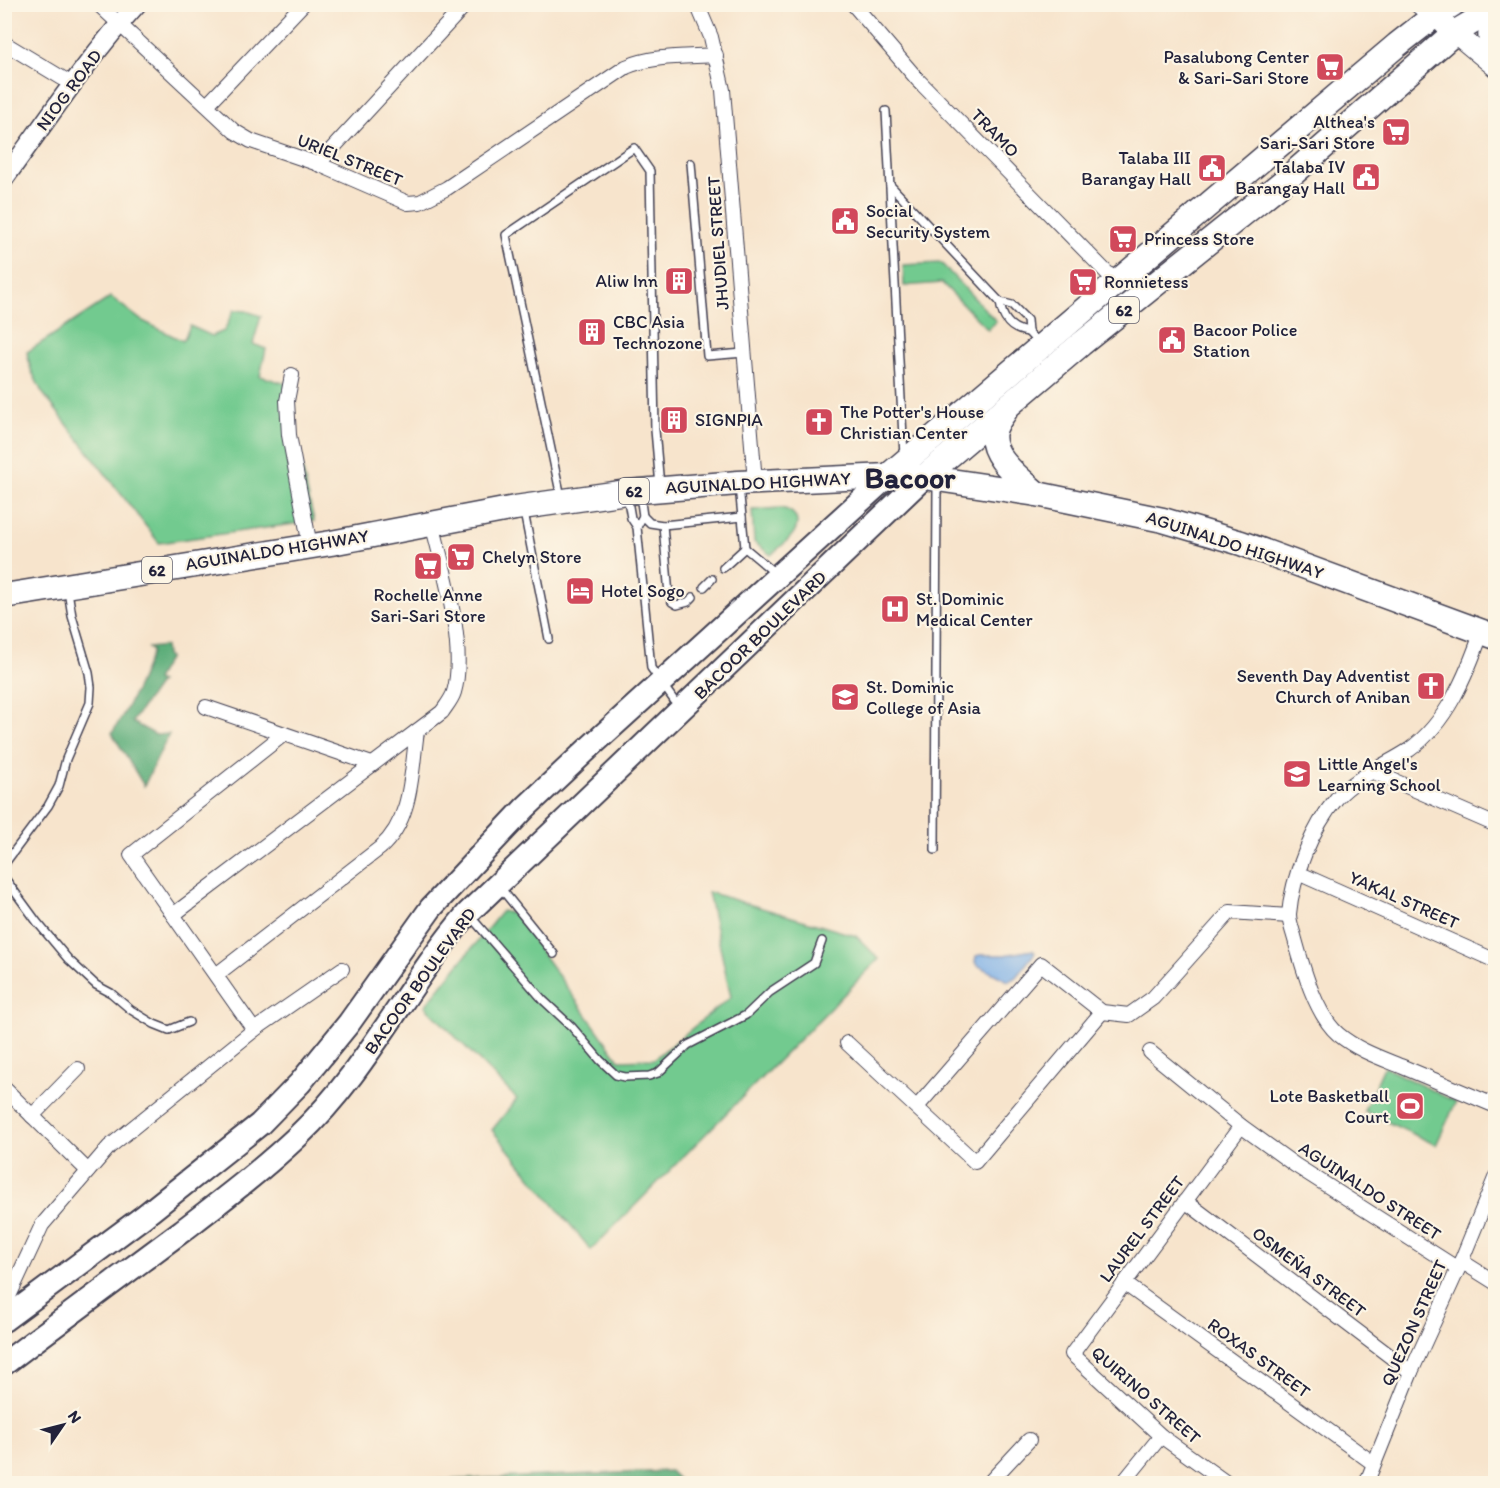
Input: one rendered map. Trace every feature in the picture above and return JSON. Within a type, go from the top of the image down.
[{"type":"highway","name":"62","points":[[896,469],[1035,339],[1117,283],[1435,8]]},
{"type":"highway","name":"62","points":[[930,477],[1008,405],[1258,203],[1454,33],[1496,8]]},
{"type":"highway","points":[[1496,13],[1490,28],[1490,39],[1496,54]]},
{"type":"highway","points":[[1008,405],[995,428],[994,442],[1008,468],[1037,494]]},
{"type":"highway","name":"AGUINALDO HIGHWAY","points":[[4,596],[310,546],[562,501],[642,490],[896,469],[1116,509],[1220,536],[1489,634]]},
{"type":"main road","points":[[1435,8],[1454,33],[1496,67]]},
{"type":"main road","name":"BACOOR BOULEVARD","points":[[4,1320],[143,1217],[260,1125],[300,1083],[348,1023],[446,890],[548,786],[896,469]]},
{"type":"main road","name":"BACOOR BOULEVARD","points":[[4,1364],[221,1201],[298,1136],[377,1042],[453,930],[468,913],[930,477]]},
{"type":"main road","points":[[548,786],[574,812]]},
{"type":"street","name":"URIEL STREET","points":[[98,4],[234,131],[250,141],[318,164],[408,203],[420,202],[447,188],[626,67],[653,59],[716,55]]},
{"type":"street","name":"NIOG ROAD","points":[[4,179],[72,84],[136,4]]},
{"type":"street","points":[[207,105],[303,4]]},
{"type":"street","points":[[318,164],[466,4]]},
{"type":"street","name":"JHUDIEL STREET","points":[[697,4],[708,28],[723,90],[744,353],[746,482]]},
{"type":"street","name":"TRAMO","points":[[853,4],[918,80],[1117,283]]},
{"type":"street","points":[[4,43],[72,84]]},
{"type":"street","points":[[292,375],[287,401],[289,435],[310,546]]},
{"type":"street","points":[[173,915],[442,712],[454,693],[457,672],[455,628],[432,523]]},
{"type":"street","points":[[1489,634],[1473,657],[1443,714],[1429,732],[1411,748],[1355,783],[1338,797],[1316,828],[1298,873],[1289,916],[1306,978],[1318,1007],[1337,1034],[1363,1050],[1496,1106]]},
{"type":"street","points":[[206,707],[372,764]]},
{"type":"street","points":[[216,975],[394,835],[406,810],[417,731]]},
{"type":"street","points":[[254,1030],[131,855],[284,734]]},
{"type":"street","points":[[1374,772],[1496,825]]},
{"type":"street","name":"YAKAL STREET","points":[[1298,873],[1496,961]]},
{"type":"street","points":[[917,1107],[1041,964],[1102,1012],[1129,1015],[1142,1008],[1153,998],[1230,912],[1289,916]]},
{"type":"street","points":[[4,1307],[8,1288],[42,1226],[109,1147],[254,1030],[342,969]]},
{"type":"street","points":[[847,1043],[975,1162],[1102,1012]]},
{"type":"street","name":"AGUINALDO STREET","points":[[1150,1053],[1241,1126],[1295,1165],[1460,1265],[1496,1283]]},
{"type":"street","points":[[32,1116],[78,1069]]},
{"type":"street","points":[[4,1088],[88,1171]]},
{"type":"street","name":"LAUREL STREET","points":[[1072,1354],[1241,1126]]},
{"type":"street","name":"QUEZON STREET","points":[[1366,1484],[1373,1462],[1460,1265],[1496,1176]]},
{"type":"street","name":"OSMEÑA STREET","points":[[1185,1201],[1411,1372]]},
{"type":"street","name":"ROXAS STREET","points":[[1124,1283],[1373,1462]]},
{"type":"street","name":"QUIRINO STREET","points":[[1072,1354],[1161,1436],[1227,1484]]},
{"type":"street","points":[[1122,1484],[1161,1436]]},
{"type":"street","points":[[988,1484],[1029,1440]]},
{"type":"lane","points":[[886,111],[890,185],[896,469]]},
{"type":"lane","points":[[562,501],[506,235],[634,148],[650,171],[655,430],[642,490],[631,518],[637,528],[651,668],[681,711]]},
{"type":"lane","points":[[691,163],[707,356],[744,353]]},
{"type":"lane","points":[[890,185],[1000,302],[1012,305],[1027,320],[1035,339]]},
{"type":"lane","points":[[1000,302],[1002,315],[1016,330],[1035,339]]},
{"type":"lane","points":[[930,477],[935,850]]},
{"type":"lane","points":[[746,482],[742,517],[745,548],[778,576]]},
{"type":"lane","points":[[637,528],[643,516],[642,490]]},
{"type":"lane","points":[[523,507],[549,639]]},
{"type":"lane","points":[[643,516],[650,523],[663,525],[742,517]]},
{"type":"lane","points":[[663,525],[669,595],[672,602],[677,605],[682,605],[693,597]]},
{"type":"lane","points":[[723,568],[745,548]]},
{"type":"lane","points":[[704,587],[712,579]]},
{"type":"lane","points":[[4,868],[6,862],[48,806],[59,786],[66,759],[90,703],[92,687],[72,616],[67,585]]},
{"type":"lane","points":[[4,877],[68,959],[96,985],[111,993],[131,1010],[169,1030],[189,1022]]},
{"type":"lane","points":[[498,883],[554,954]]},
{"type":"lane","points":[[468,913],[511,965],[572,1027],[600,1060],[616,1075],[625,1077],[658,1073],[688,1045],[746,1016],[770,992],[814,963],[822,941]]},
{"type":"green space","points":[[941,263],[996,321],[988,330],[942,283],[904,286],[903,265]]},
{"type":"green space","points":[[111,297],[141,320],[183,341],[190,326],[212,336],[224,331],[234,310],[261,316],[253,344],[266,349],[260,376],[287,384],[295,436],[314,521],[159,543],[42,392],[31,370],[27,352]]},
{"type":"green space","points":[[780,508],[791,512],[797,524],[789,539],[771,555],[754,542],[752,510]]},
{"type":"green space","points":[[165,646],[166,656],[169,657],[156,680],[160,682],[132,722],[156,735],[169,734],[144,786],[112,733],[144,672],[152,651],[148,648]]},
{"type":"green space","points":[[708,892],[856,936],[879,959],[591,1250],[492,1130],[517,1099],[425,1006],[502,911],[514,914],[619,1060],[654,1059],[731,997]]},
{"type":"green space","name":"Lote Basketball Court","points":[[1384,1067],[1456,1102],[1436,1145],[1364,1111]]},
{"type":"green space","points":[[670,1471],[682,1483],[419,1484],[418,1481]]},
{"type":"water","points":[[1033,950],[1035,953],[1015,978],[1008,981],[975,962],[976,956],[980,955],[1004,955]]},
{"type":"place","name":"Pasalubong Center & Sari-Sari Store","points":[[1330,67]]},
{"type":"place","name":"Althea's Sari-Sari Store","points":[[1396,132]]},
{"type":"place","name":"Talaba III Barangay Hall","points":[[1212,168]]},
{"type":"place","name":"Talaba IV Barangay Hall","points":[[1366,177]]},
{"type":"place","name":"Social Security System","points":[[845,221]]},
{"type":"place","name":"Princess Store","points":[[1123,239]]},
{"type":"place","name":"Aliw Inn","points":[[679,281]]},
{"type":"place","name":"Ronnietess","points":[[1083,282]]},
{"type":"place","name":"CBC Asia Technozone","points":[[592,332]]},
{"type":"place","name":"Bacoor Police Station","points":[[1172,340]]},
{"type":"place","name":"SIGNPIA","points":[[674,420]]},
{"type":"place","name":"The Potter's House Christian Center","points":[[819,422]]},
{"type":"place","name":"Chelyn Store","points":[[461,557]]},
{"type":"place","name":"Rochelle Anne Sari-Sari Store","points":[[428,566]]},
{"type":"place","name":"Hotel Sogo","points":[[580,591]]},
{"type":"place","name":"St. Dominic Medical Center","points":[[895,609]]},
{"type":"place","name":"Seventh Day Adventist Church of Aniban","points":[[1431,686]]},
{"type":"place","name":"St. Dominic College of Asia","points":[[845,697]]},
{"type":"place","name":"Little Angel's Learning School","points":[[1297,774]]},
{"type":"place","name":"Lote Basketball Court","points":[[1410,1106]]},
{"type":"district","name":"Bacoor","points":[[910,478]]}]
